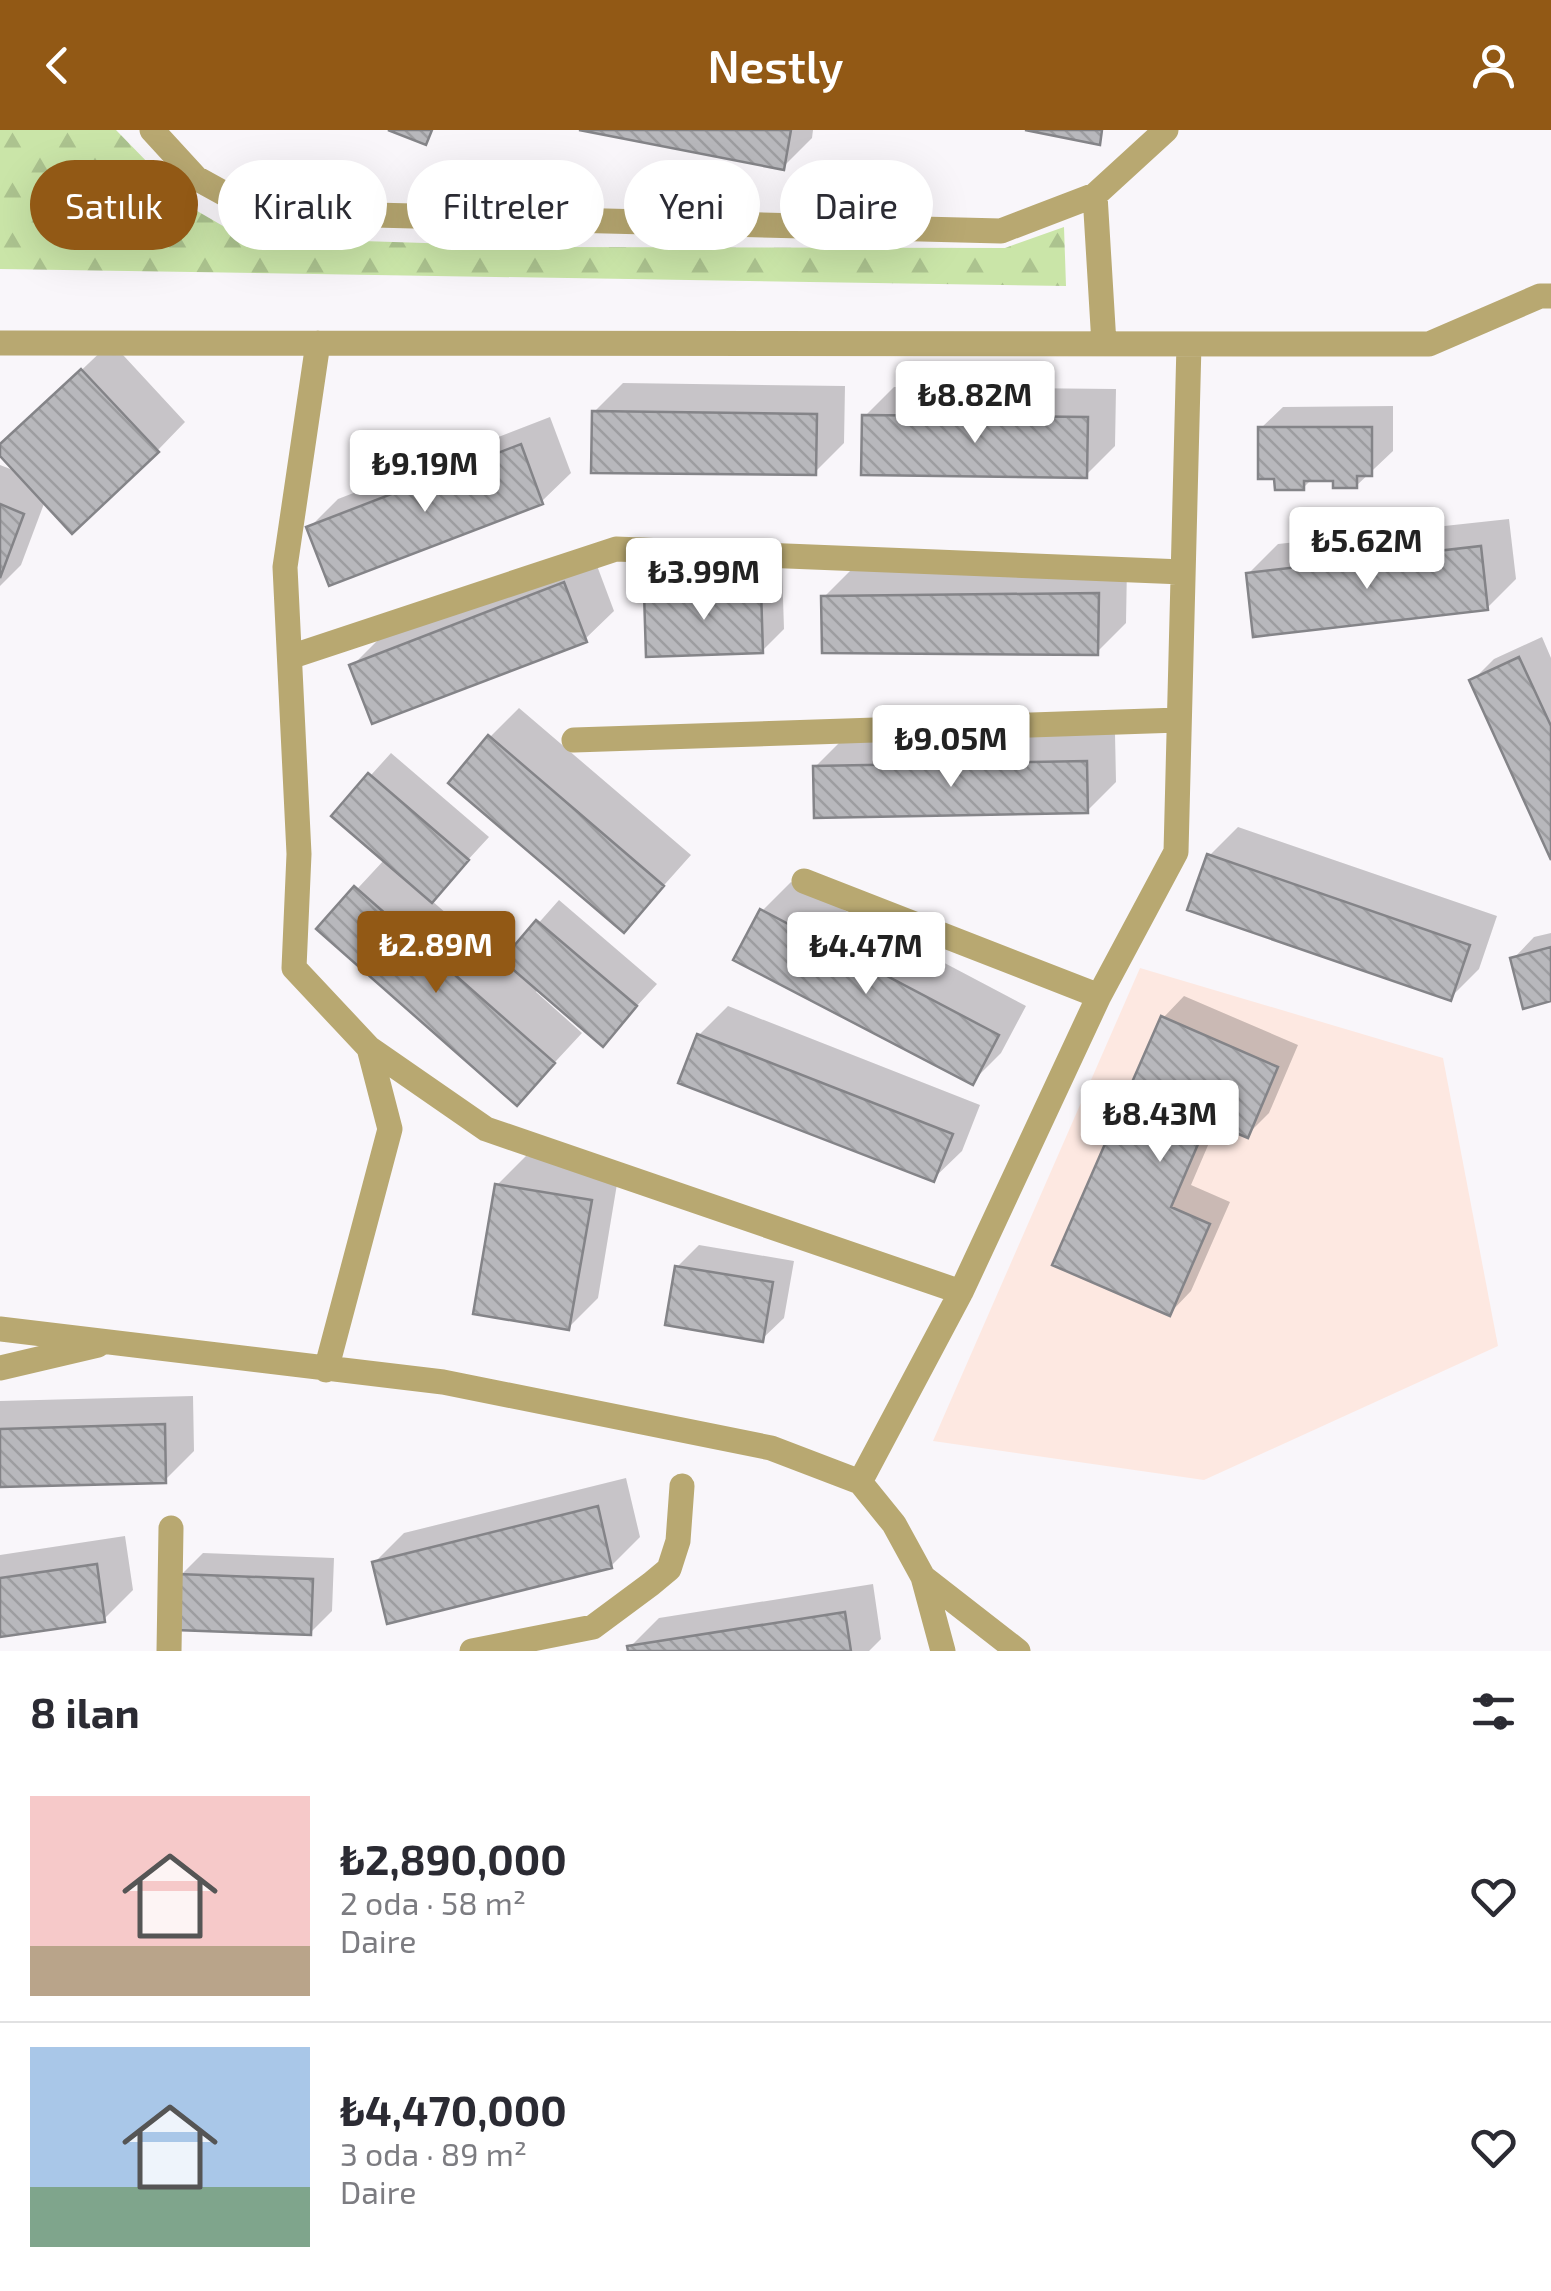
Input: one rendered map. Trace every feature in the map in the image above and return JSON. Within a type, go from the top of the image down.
[{"type":"street","points":[[152,130],[196,178],[258,212],[1001,231],[1095,196],[1166,130]]},
{"type":"street","points":[[1095,196],[1104,344]]},
{"type":"street","points":[[0,343],[1429,344],[1540,296],[1551,296]]},
{"type":"street","points":[[318,343],[285,567],[299,854],[294,968],[368,1048],[486,1128],[961,1292]]},
{"type":"street","points":[[860,1482],[961,1292],[1099,996],[1176,852],[1189,344]]},
{"type":"street","points":[[290,657],[616,549],[1183,572]]},
{"type":"street","points":[[574,740],[1179,720]]},
{"type":"street","points":[[804,881],[1099,996]]},
{"type":"street","points":[[326,1370],[390,1129],[368,1048]]},
{"type":"street","points":[[0,1329],[442,1382],[770,1448],[860,1482],[894,1524],[922,1577],[942,1651]]},
{"type":"street","points":[[0,1368],[118,1341]]},
{"type":"street","points":[[472,1651],[593,1627],[651,1584],[669,1569],[678,1541],[682,1486]]},
{"type":"street","points":[[169,1651],[171,1528]]},
{"type":"street","points":[[922,1577],[1018,1651]]},
{"type":"shaded area","points":[[1140,968],[1443,1058],[1498,1346],[1204,1480],[933,1441]]},
{"type":"green space","points":[[0,130],[116,130],[145,160],[30,160],[30,250],[198,250],[198,211],[218,223],[218,250],[387,250],[387,242],[407,242],[407,250],[933,250],[1005,248],[1064,227],[1066,286],[0,269]]},
{"type":"building","points":[[388,130],[432,130],[426,145]]},
{"type":"building","points":[[579,130],[791,130],[786,160],[780,160],[780,169],[760,165],[760,160],[733,160]]},
{"type":"building","points":[[1025,130],[1102,130],[1100,145]]},
{"type":"building","points":[[81,369],[159,452],[72,534],[0,456],[0,444]]},
{"type":"building","points":[[592,411],[817,414],[816,475],[591,473]]},
{"type":"building","points":[[862,415],[1088,417],[1087,478],[861,475]]},
{"type":"building","points":[[1258,427],[1372,427],[1372,476],[1357,476],[1357,488],[1333,488],[1333,481],[1304,481],[1304,490],[1275,490],[1274,479],[1258,479]]},
{"type":"building","points":[[521,444],[543,504],[329,586],[306,527]]},
{"type":"building","points":[[0,504],[24,514],[0,578]]},
{"type":"building","points":[[1481,546],[1488,610],[1253,637],[1246,573]]},
{"type":"building","points":[[564,582],[587,642],[372,724],[349,665]]},
{"type":"building","points":[[761,589],[763,653],[646,657],[644,593]]},
{"type":"building","points":[[1099,593],[1098,655],[822,653],[821,596]]},
{"type":"building","points":[[1519,657],[1551,726],[1551,860],[1469,680]]},
{"type":"building","points":[[488,735],[664,886],[624,933],[448,783]]},
{"type":"building","points":[[1087,761],[1088,813],[814,818],[813,766]]},
{"type":"building","points":[[368,773],[469,860],[432,903],[331,816]]},
{"type":"building","points":[[1207,854],[1470,945],[1451,1001],[1187,910]]},
{"type":"building","points":[[354,886],[555,1063],[517,1106],[316,929]]},
{"type":"building","points":[[760,909],[999,1035],[973,1085],[733,960]]},
{"type":"building","points":[[536,920],[637,1006],[603,1047],[502,960]]},
{"type":"building","points":[[1551,947],[1551,1001],[1523,1009],[1510,958]]},
{"type":"building","points":[[1161,1016],[1278,1067],[1248,1138],[1208,1121],[1171,1207],[1210,1224],[1170,1316],[1052,1265]]},
{"type":"building","points":[[697,1034],[953,1134],[934,1182],[678,1083]]},
{"type":"building","points":[[495,1184],[592,1200],[569,1330],[473,1314]]},
{"type":"building","points":[[675,1266],[773,1282],[763,1342],[665,1325]]},
{"type":"building","points":[[165,1424],[166,1483],[0,1487],[0,1429]]},
{"type":"building","points":[[598,1506],[612,1568],[387,1624],[372,1562]]},
{"type":"building","points":[[97,1564],[105,1622],[0,1637],[0,1578]]},
{"type":"building","points":[[178,1574],[313,1579],[311,1635],[176,1630]]},
{"type":"building","points":[[845,1612],[851,1651],[628,1651],[627,1646]]}]
